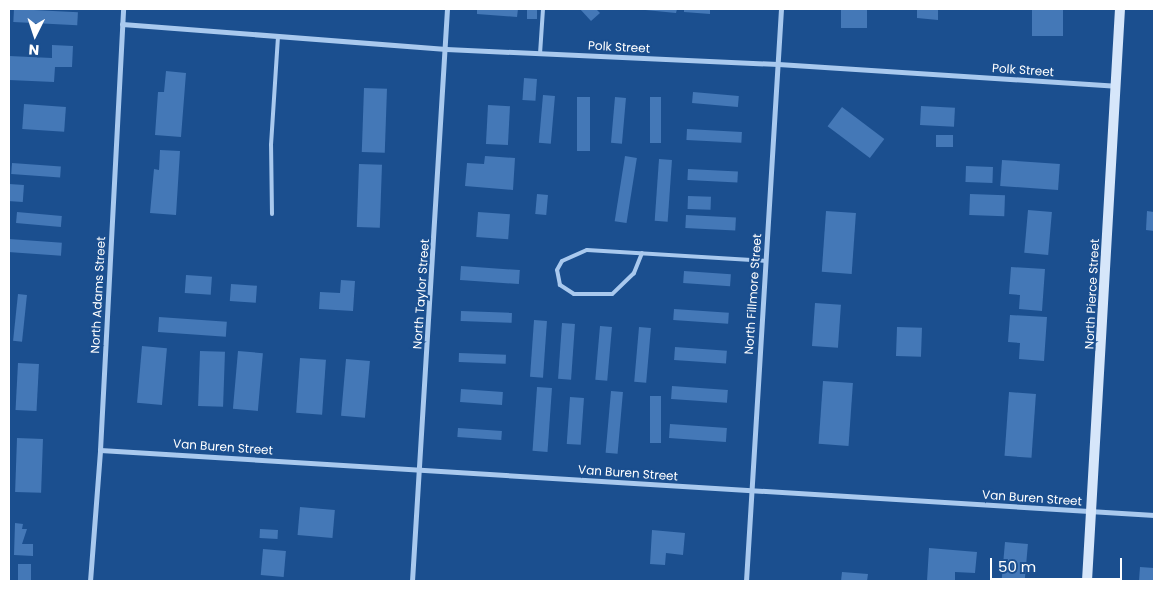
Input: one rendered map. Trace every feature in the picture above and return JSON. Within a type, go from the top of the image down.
[{"type":"main road","name":"North Pierce Street","points":[[1087,581],[1093,511],[1120,9]]},
{"type":"street","name":"North Adams Street","points":[[90,581],[100,450],[123,9]]},
{"type":"street","name":"North Taylor Street","points":[[412,581],[446,50],[447,9]]},
{"type":"street","name":"North Fillmore Street","points":[[746,581],[781,9]]},
{"type":"street","name":"Polk Street","points":[[122,24],[446,50],[778,64],[1115,86]]},
{"type":"street","name":"Van Buren Street","points":[[100,450],[1154,515]]},
{"type":"lane","points":[[540,54],[543,9]]},
{"type":"lane","points":[[272,214],[271,145],[278,36]]},
{"type":"lane","points":[[642,253],[634,273],[612,294],[574,294],[560,285],[557,270],[562,261],[587,250],[642,253],[765,261]]},
{"type":"building","points":[[14,9],[78,12],[77,25],[13,22]]},
{"type":"building","points":[[477,9],[518,9],[517,17],[477,14]]},
{"type":"building","points":[[527,9],[537,9],[537,19],[527,19]]},
{"type":"building","points":[[580,9],[596,9],[600,13],[591,21]]},
{"type":"building","points":[[635,9],[677,9],[676,13]]},
{"type":"building","points":[[684,9],[710,9],[710,14],[684,12]]},
{"type":"building","points":[[841,9],[867,9],[867,28],[841,28]]},
{"type":"building","points":[[917,9],[938,9],[938,20],[917,18]]},
{"type":"building","points":[[1032,9],[1063,9],[1063,36],[1032,36]]},
{"type":"building","points":[[52,45],[73,46],[72,67],[55,67],[54,82],[9,80],[9,56],[52,58]]},
{"type":"building","points":[[166,71],[186,73],[181,137],[155,135],[158,92],[164,92]]},
{"type":"building","points":[[524,78],[537,79],[535,101],[522,100]]},
{"type":"building","points":[[364,88],[387,89],[385,153],[362,152]]},
{"type":"building","points":[[693,92],[739,96],[738,107],[692,103]]},
{"type":"building","points":[[543,95],[555,96],[551,144],[539,143]]},
{"type":"building","points":[[577,97],[590,97],[590,151],[577,151]]},
{"type":"building","points":[[615,97],[626,98],[622,144],[611,143]]},
{"type":"building","points":[[650,97],[661,97],[661,143],[650,143]]},
{"type":"building","points":[[24,104],[66,107],[64,132],[22,129]]},
{"type":"building","points":[[488,105],[510,106],[508,145],[486,144]]},
{"type":"building","points":[[921,106],[955,108],[954,127],[920,125]]},
{"type":"building","points":[[842,107],[884,139],[870,158],[828,126]]},
{"type":"building","points":[[687,129],[742,132],[741,143],[686,140]]},
{"type":"building","points":[[936,135],[953,135],[953,147],[936,147]]},
{"type":"building","points":[[160,150],[180,151],[176,215],[150,213],[154,169],[159,170]]},
{"type":"building","points":[[485,156],[515,158],[513,190],[465,186],[467,163],[484,164]]},
{"type":"building","points":[[625,156],[637,158],[627,223],[615,221]]},
{"type":"building","points":[[659,159],[672,160],[668,222],[655,221]]},
{"type":"building","points":[[1002,160],[1060,164],[1058,190],[1000,186]]},
{"type":"building","points":[[12,163],[61,166],[60,177],[11,174]]},
{"type":"building","points":[[359,164],[382,165],[380,228],[357,227]]},
{"type":"building","points":[[966,166],[993,167],[992,183],[965,182]]},
{"type":"building","points":[[688,169],[738,172],[737,183],[687,180]]},
{"type":"building","points":[[9,184],[24,185],[23,202],[9,201]]},
{"type":"building","points":[[537,194],[548,195],[546,215],[535,214]]},
{"type":"building","points":[[970,194],[1005,195],[1004,216],[969,215]]},
{"type":"building","points":[[688,196],[711,197],[711,210],[688,209]]},
{"type":"building","points":[[1028,210],[1052,212],[1048,255],[1024,253]]},
{"type":"building","points":[[826,211],[856,213],[852,274],[822,272]]},
{"type":"building","points":[[1147,211],[1154,212],[1154,231],[1146,230]]},
{"type":"building","points":[[17,212],[62,216],[61,227],[16,223]]},
{"type":"building","points":[[478,212],[510,214],[508,239],[476,237]]},
{"type":"building","points":[[686,215],[736,218],[735,231],[685,228]]},
{"type":"building","points":[[9,239],[62,243],[61,256],[9,252]]},
{"type":"building","points":[[461,266],[520,270],[519,284],[460,280]]},
{"type":"building","points":[[1011,267],[1045,269],[1042,311],[1019,309],[1020,295],[1009,294]]},
{"type":"building","points":[[684,271],[731,274],[730,286],[683,283]]},
{"type":"building","points":[[186,275],[212,277],[211,295],[185,293]]},
{"type":"building","points":[[341,280],[355,281],[353,311],[319,309],[320,292],[340,293]]},
{"type":"building","points":[[231,284],[257,286],[256,303],[230,301]]},
{"type":"building","points":[[18,294],[27,295],[22,342],[13,341]]},
{"type":"building","points":[[815,303],[841,305],[838,348],[812,346]]},
{"type":"building","points":[[674,309],[729,313],[728,324],[673,320]]},
{"type":"building","points":[[461,311],[512,313],[512,323],[461,321]]},
{"type":"building","points":[[1010,315],[1047,317],[1044,361],[1019,359],[1020,343],[1008,342]]},
{"type":"building","points":[[159,317],[227,322],[226,337],[158,332]]},
{"type":"building","points":[[534,320],[547,321],[543,378],[530,377]]},
{"type":"building","points":[[562,323],[575,324],[571,380],[558,379]]},
{"type":"building","points":[[600,326],[612,327],[607,381],[595,380]]},
{"type":"building","points":[[639,327],[651,328],[646,383],[634,382]]},
{"type":"building","points":[[897,327],[922,328],[921,357],[896,356]]},
{"type":"building","points":[[142,346],[167,348],[162,405],[137,403]]},
{"type":"building","points":[[675,347],[727,351],[726,364],[674,360]]},
{"type":"building","points":[[200,351],[225,352],[223,407],[198,406]]},
{"type":"building","points":[[238,351],[263,353],[258,411],[233,409]]},
{"type":"building","points":[[459,353],[506,355],[506,364],[459,362]]},
{"type":"building","points":[[300,358],[326,360],[322,415],[296,413]]},
{"type":"building","points":[[346,359],[370,361],[365,418],[341,416]]},
{"type":"building","points":[[18,363],[39,364],[37,411],[16,410]]},
{"type":"building","points":[[823,381],[853,383],[849,446],[819,444]]},
{"type":"building","points":[[672,386],[728,390],[727,403],[671,399]]},
{"type":"building","points":[[537,387],[552,388],[547,452],[533,451]]},
{"type":"building","points":[[461,389],[503,392],[502,405],[460,402]]},
{"type":"building","points":[[611,391],[623,392],[618,454],[606,453]]},
{"type":"building","points":[[1009,392],[1036,394],[1031,458],[1005,456]]},
{"type":"building","points":[[650,396],[661,396],[661,443],[650,443]]},
{"type":"building","points":[[570,397],[584,398],[581,445],[567,444]]},
{"type":"building","points":[[670,424],[727,428],[726,442],[669,438]]},
{"type":"building","points":[[458,428],[502,431],[501,440],[457,437]]},
{"type":"building","points":[[17,438],[43,439],[41,493],[15,492]]},
{"type":"building","points":[[300,507],[335,510],[332,538],[298,535]]},
{"type":"building","points":[[15,523],[23,524],[22,529],[27,529],[22,544],[33,544],[33,556],[14,555]]},
{"type":"building","points":[[260,529],[278,530],[278,539],[260,538]]},
{"type":"building","points":[[652,530],[685,533],[683,555],[666,553],[665,565],[650,564]]},
{"type":"building","points":[[1005,542],[1028,544],[1025,581],[1002,581]]},
{"type":"building","points":[[929,548],[977,552],[975,573],[955,572],[955,581],[927,581]]},
{"type":"building","points":[[263,549],[286,551],[284,577],[261,575]]},
{"type":"building","points":[[18,564],[31,564],[31,581],[18,581]]},
{"type":"building","points":[[1140,567],[1154,568],[1153,581],[1139,581]]},
{"type":"building","points":[[842,572],[868,574],[867,581],[841,581]]}]
